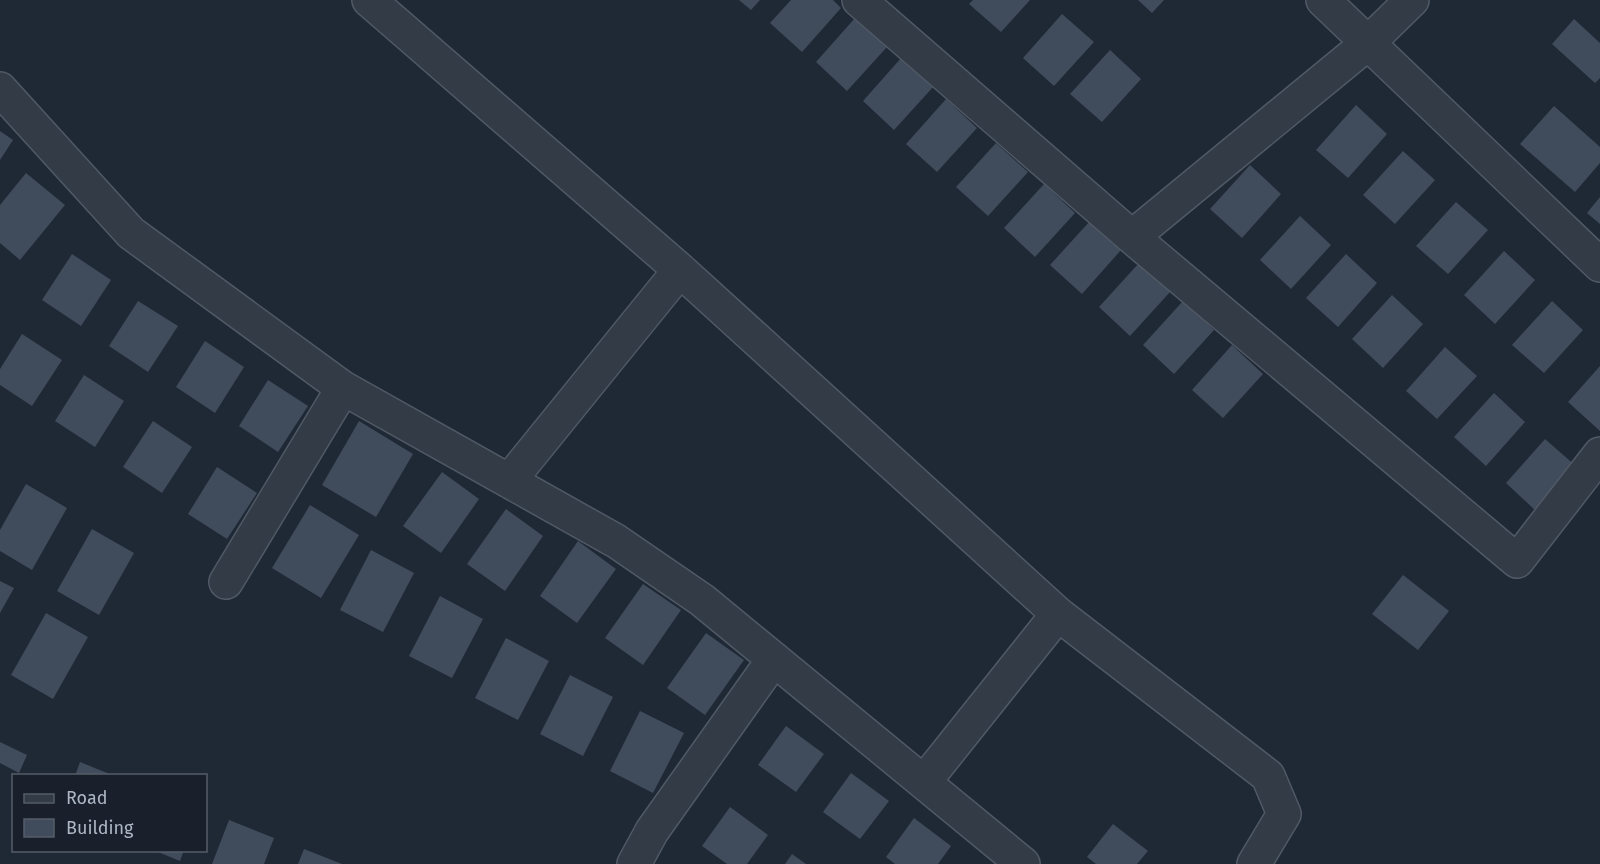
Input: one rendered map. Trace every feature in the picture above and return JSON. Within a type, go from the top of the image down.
[{"type":"street","points":[[369,0],[680,270],[1058,614],[1268,776],[1284,814],[1254,864]]},
{"type":"street","points":[[859,0],[1132,237],[1517,561],[1600,454]]},
{"type":"street","points":[[1323,0],[1600,265]]},
{"type":"street","points":[[1132,237],[1368,44],[1412,0]]},
{"type":"street","points":[[0,89],[131,233],[343,388],[616,541],[702,600],[1023,864]]},
{"type":"street","points":[[509,481],[680,270]]},
{"type":"street","points":[[226,582],[343,388]]},
{"type":"street","points":[[924,782],[1058,614]]},
{"type":"street","points":[[634,864],[652,831],[774,659]]},
{"type":"building","points":[[739,0],[760,0],[751,10]]},
{"type":"building","points":[[791,0],[833,0],[841,8],[802,52],[770,23]]},
{"type":"building","points":[[973,0],[1030,0],[1001,32],[969,4]]},
{"type":"building","points":[[1138,0],[1164,0],[1152,13]]},
{"type":"building","points":[[1062,14],[1094,42],[1054,86],[1023,58]]},
{"type":"building","points":[[855,18],[887,47],[847,91],[816,62]]},
{"type":"building","points":[[1574,19],[1600,43],[1600,78],[1595,83],[1552,44]]},
{"type":"building","points":[[1110,50],[1141,79],[1102,122],[1070,94]]},
{"type":"building","points":[[902,57],[934,86],[894,130],[863,101]]},
{"type":"building","points":[[946,99],[977,128],[937,172],[906,144]]},
{"type":"building","points":[[1356,105],[1387,134],[1348,178],[1316,150]]},
{"type":"building","points":[[1554,106],[1600,147],[1600,163],[1575,192],[1520,144]]},
{"type":"building","points":[[0,131],[13,140],[0,160]]},
{"type":"building","points":[[996,143],[1028,172],[988,216],[956,187]]},
{"type":"building","points":[[1403,151],[1435,180],[1395,224],[1363,195]]},
{"type":"building","points":[[1250,165],[1281,194],[1242,238],[1210,209]]},
{"type":"building","points":[[26,173],[65,205],[20,260],[0,243],[0,205]]},
{"type":"building","points":[[1044,184],[1075,213],[1035,257],[1004,228]]},
{"type":"building","points":[[1600,197],[1600,224],[1587,213]]},
{"type":"building","points":[[1456,202],[1488,230],[1448,274],[1416,246]]},
{"type":"building","points":[[1300,216],[1331,245],[1291,289],[1260,260]]},
{"type":"building","points":[[1090,221],[1121,250],[1082,294],[1050,265]]},
{"type":"building","points":[[1504,251],[1535,280],[1495,324],[1464,295]]},
{"type":"building","points":[[72,254],[111,280],[81,326],[42,300]]},
{"type":"building","points":[[1346,254],[1377,283],[1338,327],[1306,298]]},
{"type":"building","points":[[1139,263],[1170,292],[1130,336],[1099,307]]},
{"type":"building","points":[[1392,295],[1423,324],[1383,368],[1352,339]]},
{"type":"building","points":[[138,301],[178,326],[148,372],[109,346]]},
{"type":"building","points":[[1183,301],[1214,330],[1174,374],[1143,345]]},
{"type":"building","points":[[1552,301],[1583,330],[1544,373],[1512,345]]},
{"type":"building","points":[[22,334],[62,360],[32,406],[0,385],[0,369]]},
{"type":"building","points":[[205,341],[244,367],[215,413],[176,387]]},
{"type":"building","points":[[1232,345],[1263,374],[1223,418],[1192,390]]},
{"type":"building","points":[[1445,347],[1477,376],[1437,419],[1406,391]]},
{"type":"building","points":[[1600,366],[1600,431],[1568,402]]},
{"type":"building","points":[[84,375],[124,401],[95,447],[55,421]]},
{"type":"building","points":[[268,380],[308,406],[278,452],[239,426]]},
{"type":"building","points":[[1494,393],[1525,422],[1486,466],[1454,437]]},
{"type":"building","points":[[153,421],[192,447],[162,493],[123,467]]},
{"type":"building","points":[[359,421],[413,454],[376,517],[322,485]]},
{"type":"building","points":[[1545,439],[1577,467],[1537,512],[1506,483]]},
{"type":"building","points":[[217,467],[257,493],[227,539],[188,514]]},
{"type":"building","points":[[442,472],[479,499],[441,553],[403,526]]},
{"type":"building","points":[[26,484],[67,508],[32,570],[0,551],[0,530]]},
{"type":"building","points":[[310,505],[359,535],[321,598],[272,568]]},
{"type":"building","points":[[506,509],[543,536],[505,591],[467,564]]},
{"type":"building","points":[[92,529],[134,553],[99,615],[57,591]]},
{"type":"building","points":[[578,541],[616,569],[577,623],[540,596]]},
{"type":"building","points":[[371,550],[414,573],[383,632],[340,610]]},
{"type":"building","points":[[1403,575],[1449,611],[1418,650],[1372,614]]},
{"type":"building","points":[[0,581],[14,588],[0,613]]},
{"type":"building","points":[[643,584],[681,610],[643,665],[605,638]]},
{"type":"building","points":[[440,596],[483,619],[452,678],[409,656]]},
{"type":"building","points":[[46,613],[88,637],[53,699],[11,675]]},
{"type":"building","points":[[706,633],[744,660],[705,715],[667,688]]},
{"type":"building","points":[[506,638],[549,661],[518,720],[475,698]]},
{"type":"building","points":[[570,675],[613,697],[583,756],[540,734]]},
{"type":"building","points":[[640,711],[684,733],[653,793],[610,771]]},
{"type":"building","points":[[786,726],[824,754],[796,792],[758,765]]},
{"type":"building","points":[[0,742],[27,755],[19,773],[0,763]]},
{"type":"building","points":[[80,762],[110,774],[76,774]]},
{"type":"building","points":[[851,773],[889,801],[860,839],[823,812]]},
{"type":"building","points":[[730,807],[768,835],[747,864],[727,864],[702,846]]},
{"type":"building","points":[[914,818],[951,846],[938,864],[895,864],[886,857]]},
{"type":"building","points":[[229,820],[274,838],[264,864],[212,864]]},
{"type":"building","points":[[1113,824],[1148,851],[1137,864],[1096,864],[1087,857]]},
{"type":"building","points":[[304,849],[342,864],[298,864]]},
{"type":"building","points":[[158,852],[183,852],[180,861]]},
{"type":"building","points":[[792,854],[806,864],[785,864]]}]
